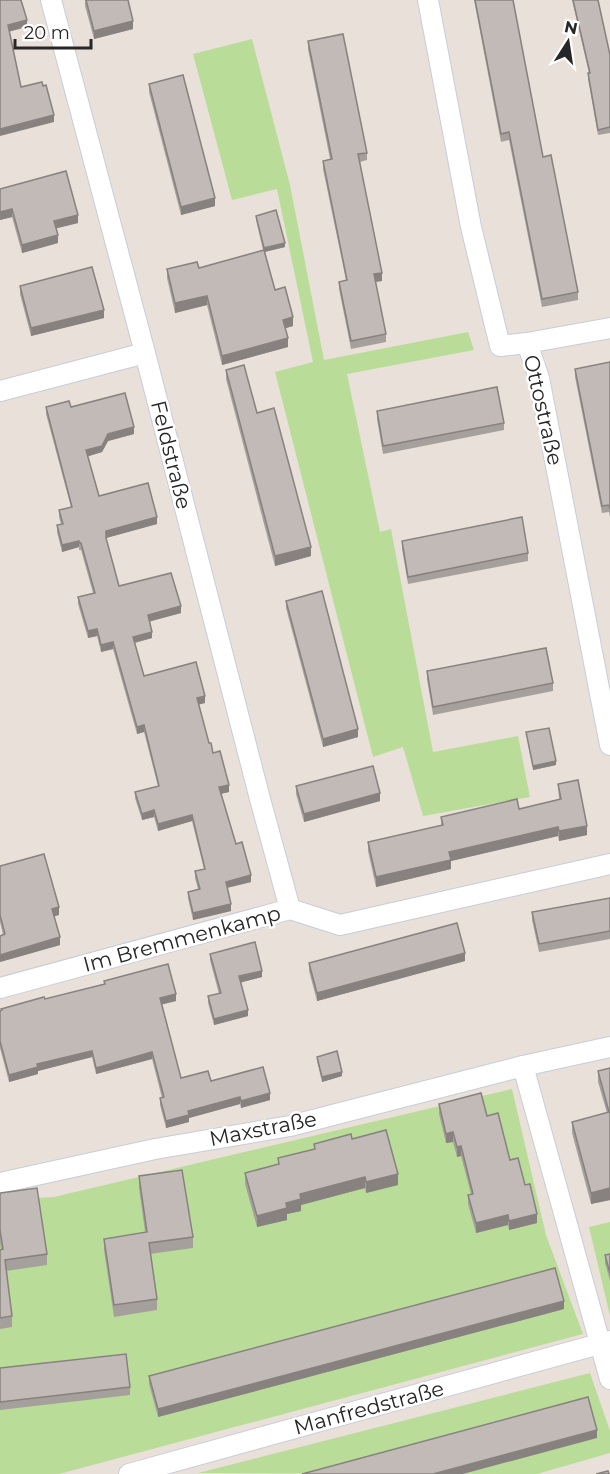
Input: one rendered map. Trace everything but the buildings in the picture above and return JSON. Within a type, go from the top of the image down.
[{"type":"street","name":"Feldstraße","points":[[51,0],[290,909]]},
{"type":"street","name":"Ottostraße","points":[[428,0],[471,227],[500,346],[527,343],[539,378],[610,745]]},
{"type":"street","points":[[527,343],[610,328]]},
{"type":"street","points":[[0,391],[145,353]]},
{"type":"street","name":"Im Bremmenkamp","points":[[0,988],[290,909],[340,925],[610,864]]},
{"type":"street","name":"Maxstraße","points":[[0,1183],[155,1149],[290,1126],[523,1066],[610,1047]]},
{"type":"street","points":[[523,1066],[605,1342],[610,1378]]},
{"type":"street","name":"Manfredstraße","points":[[129,1474],[180,1467],[605,1342]]},
{"type":"green space","points":[[252,39],[290,185],[324,360],[468,332],[474,350],[347,374],[380,532],[391,529],[433,752],[518,736],[530,797],[423,816],[403,747],[373,757],[275,372],[313,362],[277,189],[232,200],[193,54]]},
{"type":"green space","points":[[512,1089],[546,1235],[583,1334],[59,1474],[0,1474],[0,1200],[54,1197]]},
{"type":"green space","points":[[610,1222],[610,1316],[589,1227]]},
{"type":"green space","points":[[590,1373],[610,1431],[610,1453],[537,1474],[198,1473]]}]
